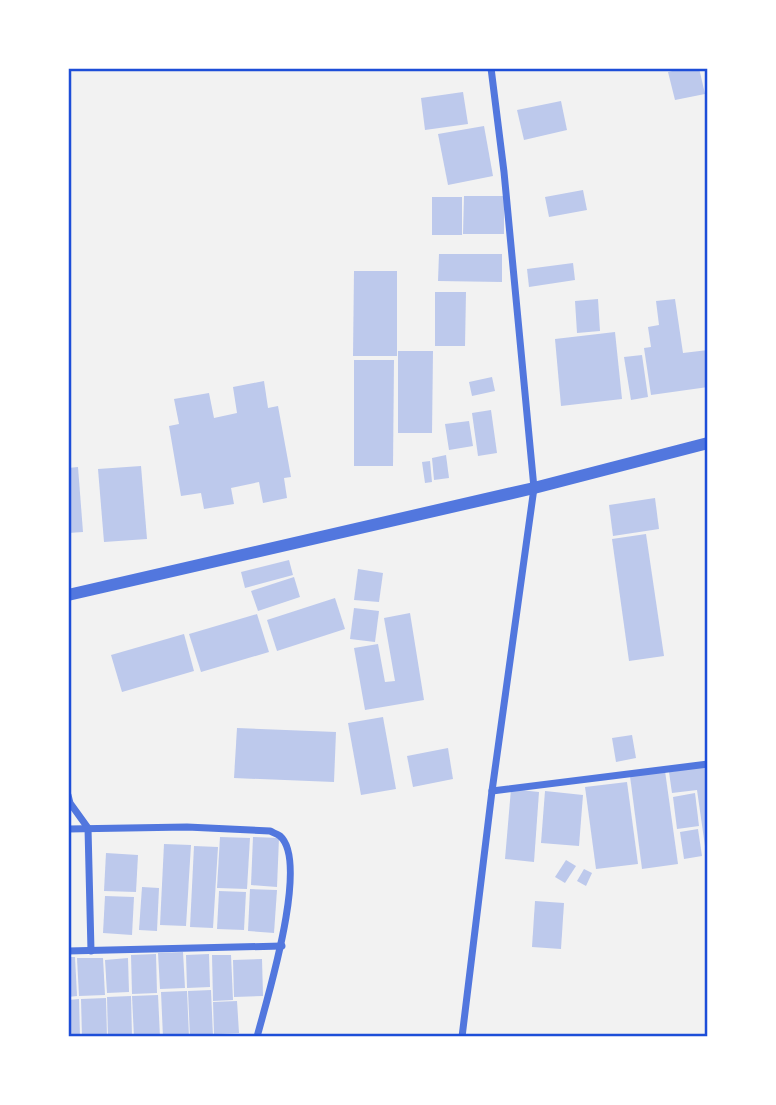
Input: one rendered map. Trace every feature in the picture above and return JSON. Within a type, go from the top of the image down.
[{"type":"street","points":[[462,1037],[492,791],[534,488],[504,172],[491,68]]},
{"type":"street","points":[[68,595],[534,488],[708,443]]},
{"type":"street","points":[[492,791],[708,764]]},
{"type":"street","points":[[69,802],[88,828],[92,951]]},
{"type":"street","points":[[68,829],[187,827],[270,831],[281,836],[287,847],[290,870],[282,946],[257,1037]]},
{"type":"street","points":[[68,951],[282,946]]},
{"type":"building","points":[[699,68],[705,94],[675,100],[668,72]]},
{"type":"building","points":[[463,92],[468,124],[425,130],[421,98]]},
{"type":"building","points":[[561,101],[567,130],[524,140],[517,110]]},
{"type":"building","points":[[484,126],[493,176],[448,185],[438,134]]},
{"type":"building","points":[[583,190],[587,210],[549,217],[545,197]]},
{"type":"building","points":[[464,196],[504,196],[504,234],[463,234]]},
{"type":"building","points":[[432,197],[462,197],[462,235],[432,235]]},
{"type":"building","points":[[439,254],[502,254],[502,282],[438,281]]},
{"type":"building","points":[[573,263],[575,280],[529,287],[527,269]]},
{"type":"building","points":[[354,271],[397,271],[397,356],[353,356]]},
{"type":"building","points":[[435,292],[466,292],[465,346],[435,346]]},
{"type":"building","points":[[598,299],[600,331],[577,333],[575,301]]},
{"type":"building","points":[[675,299],[683,353],[708,350],[708,387],[651,395],[644,348],[651,347],[648,327],[659,325],[656,301]]},
{"type":"building","points":[[615,332],[622,399],[561,406],[555,339]]},
{"type":"building","points":[[398,351],[433,351],[432,433],[398,433]]},
{"type":"building","points":[[642,355],[648,397],[631,400],[624,357]]},
{"type":"building","points":[[354,360],[394,360],[393,466],[354,466]]},
{"type":"building","points":[[492,377],[495,391],[472,396],[469,382]]},
{"type":"building","points":[[264,381],[268,408],[278,406],[291,477],[284,478],[287,498],[263,503],[259,482],[231,488],[234,504],[204,509],[201,493],[181,496],[169,426],[179,424],[174,399],[209,393],[214,418],[237,413],[233,387]]},
{"type":"building","points":[[491,410],[497,453],[478,456],[472,413]]},
{"type":"building","points":[[469,421],[473,446],[449,450],[445,424]]},
{"type":"building","points":[[446,455],[449,478],[434,480],[432,458]]},
{"type":"building","points":[[430,461],[432,482],[425,483],[422,462]]},
{"type":"building","points":[[141,466],[147,539],[104,542],[98,469]]},
{"type":"building","points":[[78,467],[83,532],[68,533],[68,468]]},
{"type":"building","points":[[655,498],[659,529],[613,536],[609,505]]},
{"type":"building","points":[[646,534],[664,656],[629,661],[612,539]]},
{"type":"building","points":[[289,560],[293,575],[245,588],[241,572]]},
{"type":"building","points":[[358,569],[383,573],[379,602],[354,600]]},
{"type":"building","points":[[294,577],[300,597],[258,611],[251,591]]},
{"type":"building","points":[[335,598],[345,629],[277,651],[267,620]]},
{"type":"building","points":[[354,608],[379,611],[375,642],[350,639]]},
{"type":"building","points":[[410,613],[424,700],[365,710],[354,648],[378,644],[385,682],[395,681],[384,618]]},
{"type":"building","points":[[257,614],[269,652],[201,672],[189,634]]},
{"type":"building","points":[[184,634],[194,671],[122,692],[111,655]]},
{"type":"building","points":[[383,717],[396,789],[361,795],[348,723]]},
{"type":"building","points":[[237,728],[336,732],[334,782],[234,778]]},
{"type":"building","points":[[632,735],[636,758],[616,762],[612,738]]},
{"type":"building","points":[[448,748],[453,779],[413,787],[407,756]]},
{"type":"building","points":[[708,766],[706,853],[697,790],[672,793],[669,772]]},
{"type":"building","points":[[665,771],[678,864],[642,869],[630,776]]},
{"type":"building","points":[[627,782],[638,864],[596,869],[585,787]]},
{"type":"building","points":[[511,789],[539,792],[534,862],[505,859]]},
{"type":"building","points":[[545,791],[583,795],[579,846],[541,843]]},
{"type":"building","points":[[695,793],[699,826],[677,829],[673,797]]},
{"type":"building","points":[[698,829],[702,856],[684,859],[680,832]]},
{"type":"building","points":[[220,837],[250,838],[247,889],[217,888]]},
{"type":"building","points":[[253,837],[279,838],[277,887],[251,885]]},
{"type":"building","points":[[164,844],[191,845],[186,926],[160,925]]},
{"type":"building","points":[[194,846],[218,847],[213,928],[190,927]]},
{"type":"building","points":[[106,853],[138,855],[136,892],[104,891]]},
{"type":"building","points":[[566,860],[576,866],[565,883],[555,877]]},
{"type":"building","points":[[584,869],[592,873],[586,886],[577,881]]},
{"type":"building","points":[[142,887],[159,888],[157,931],[139,930]]},
{"type":"building","points":[[250,889],[277,890],[274,933],[248,931]]},
{"type":"building","points":[[219,891],[246,892],[244,930],[217,929]]},
{"type":"building","points":[[105,896],[134,897],[132,935],[103,933]]},
{"type":"building","points":[[535,901],[564,903],[561,949],[532,947]]},
{"type":"building","points":[[183,952],[185,988],[160,989],[158,953]]},
{"type":"building","points":[[156,954],[157,993],[132,994],[131,955]]},
{"type":"building","points":[[209,954],[210,987],[187,988],[186,955]]},
{"type":"building","points":[[212,955],[231,955],[233,1000],[213,1001]]},
{"type":"building","points":[[68,957],[75,957],[77,996],[68,997]]},
{"type":"building","points":[[77,958],[103,958],[105,995],[79,996]]},
{"type":"building","points":[[128,958],[129,992],[107,993],[105,960]]},
{"type":"building","points":[[262,959],[263,996],[234,997],[233,960]]},
{"type":"building","points":[[211,990],[213,1037],[190,1037],[188,991]]},
{"type":"building","points":[[187,991],[189,1037],[163,1037],[161,992]]},
{"type":"building","points":[[158,995],[160,1037],[134,1037],[132,996]]},
{"type":"building","points":[[131,996],[132,1037],[108,1037],[107,997]]},
{"type":"building","points":[[106,998],[107,1037],[82,1037],[81,999]]},
{"type":"building","points":[[79,999],[80,1037],[68,1037],[68,1000]]},
{"type":"building","points":[[237,1001],[239,1033],[214,1034],[213,1002]]}]
